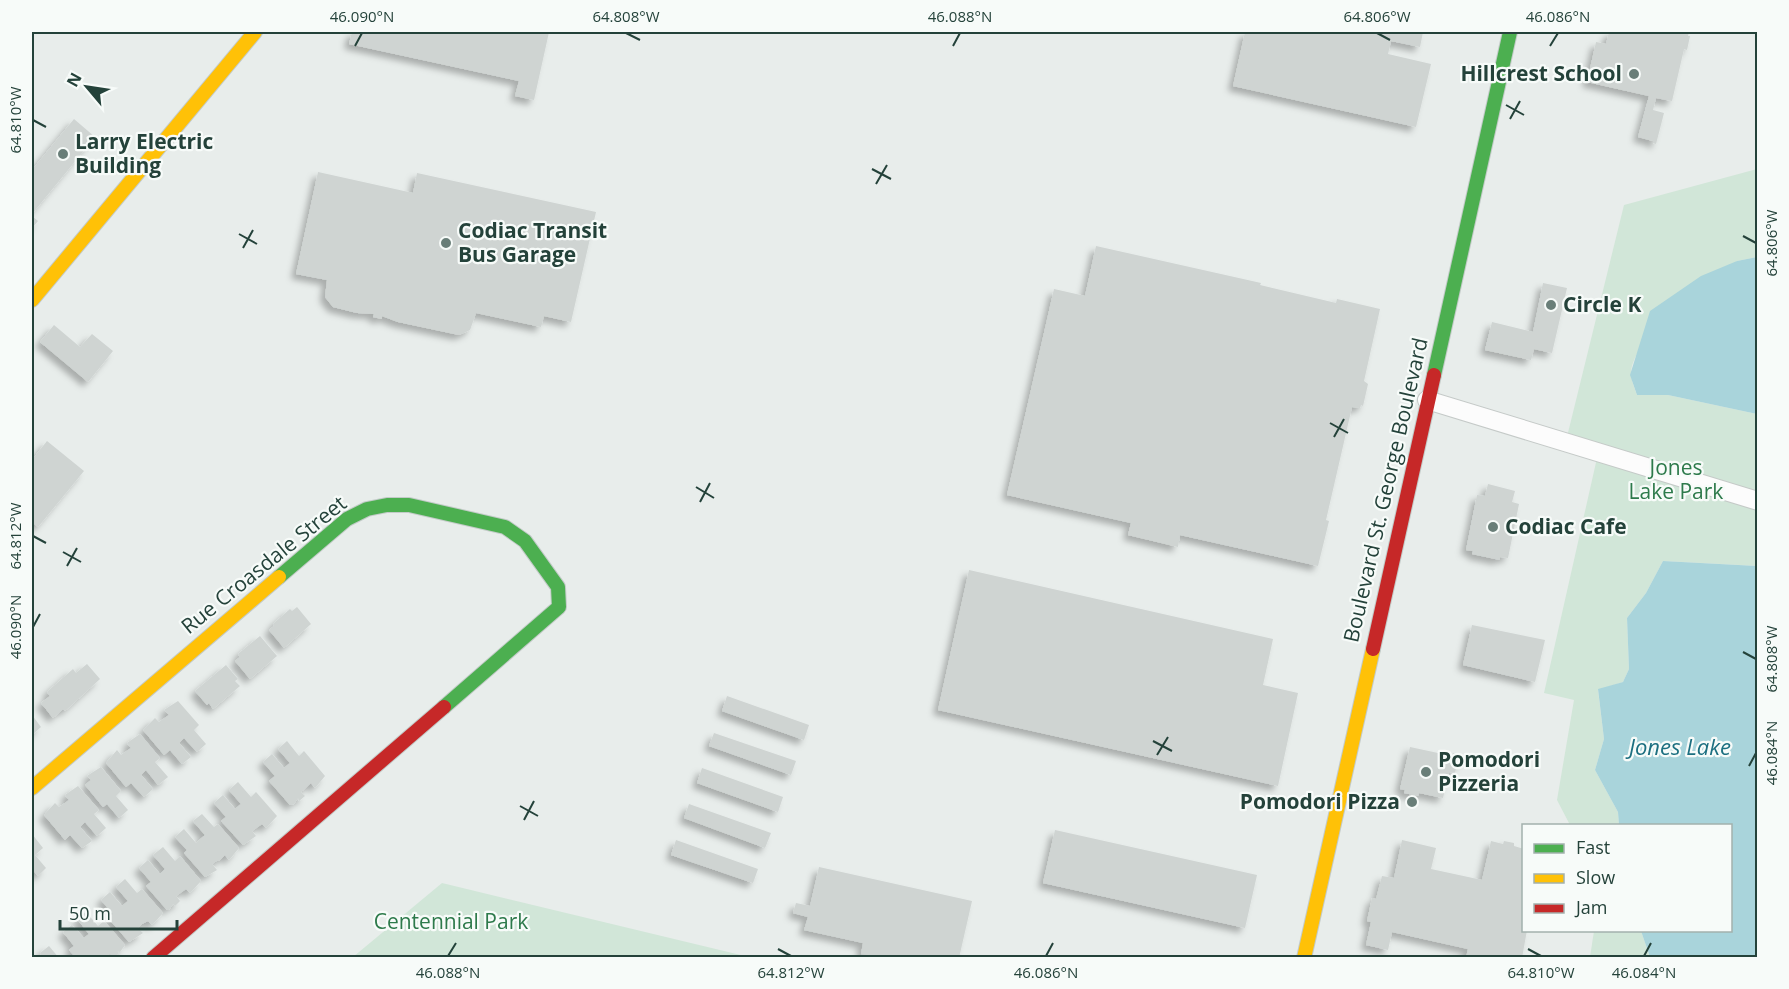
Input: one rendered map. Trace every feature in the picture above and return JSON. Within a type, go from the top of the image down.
[{"type":"main road","points":[[32,300],[255,32]]},
{"type":"main road","name":"Boulevard St. George Boulevard","points":[[1304,957],[1510,32]]},
{"type":"main road","name":"Rue Croasdale Street","points":[[32,788],[348,519],[367,509],[387,505],[410,505],[505,527],[525,541],[558,587],[559,607],[153,957]]},
{"type":"street","points":[[1427,400],[1758,501]]},
{"type":"green space","name":"Jones Lake Park","points":[[1757,169],[1757,257],[1737,261],[1638,352],[1631,373],[1637,395],[1668,395],[1757,414],[1758,566],[1663,561],[1646,593],[1627,618],[1629,669],[1623,682],[1598,690],[1604,739],[1595,770],[1618,812],[1619,824],[1569,824],[1557,800],[1574,700],[1544,693],[1597,458],[1564,449],[1624,205]]},
{"type":"green space","name":"Centennial Park","points":[[442,883],[749,957],[353,957]]},
{"type":"green space","points":[[1594,932],[1641,932],[1650,957],[1590,957]]},
{"type":"water","points":[[1757,257],[1757,414],[1668,395],[1637,395],[1630,375],[1650,311],[1701,276],[1737,261]]},
{"type":"water","name":"Jones Lake","points":[[1663,561],[1757,566],[1757,957],[1650,957],[1641,932],[1732,932],[1732,824],[1619,824],[1618,812],[1595,770],[1604,739],[1598,689],[1623,682],[1629,669],[1627,618],[1646,593]]},
{"type":"building","points":[[352,32],[549,32],[534,100],[515,96],[519,81],[349,44]]},
{"type":"building","points":[[1245,32],[1423,32],[1420,47],[1391,41],[1388,54],[1431,64],[1416,127],[1233,86]]},
{"type":"building","name":"Hillcrest School","points":[[1609,32],[1689,32],[1687,50],[1684,49],[1672,101],[1656,98],[1653,110],[1664,113],[1656,144],[1638,137],[1649,96],[1587,82],[1596,42],[1606,44]]},
{"type":"building","name":"Larry Electric Building","points":[[74,119],[95,137],[32,214],[32,170]]},
{"type":"building","name":"Codiac Transit Bus Garage","points":[[318,172],[413,193],[417,173],[596,212],[571,322],[544,316],[541,327],[476,313],[470,330],[459,335],[398,322],[382,316],[382,319],[373,317],[374,314],[357,313],[333,307],[325,297],[327,280],[296,274]]},
{"type":"building","name":"Larry Electric Building","points":[[32,216],[38,221],[32,228]]},
{"type":"building","points":[[1096,246],[1261,283],[1260,285],[1336,303],[1337,299],[1380,309],[1364,381],[1368,384],[1363,406],[1352,407],[1318,566],[1180,535],[1178,547],[1128,535],[1131,523],[1007,495],[1054,289],[1085,296]]},
{"type":"building","name":"Circle K","points":[[1543,283],[1567,288],[1552,353],[1534,349],[1531,360],[1485,350],[1492,322],[1533,332]]},
{"type":"building","points":[[54,325],[80,347],[92,334],[113,351],[88,382],[40,342]]},
{"type":"building","points":[[47,441],[84,471],[38,527],[32,522],[32,460]]},
{"type":"building","name":"Codiac Cafe","points":[[1488,484],[1515,491],[1512,502],[1519,504],[1508,558],[1500,557],[1500,560],[1472,554],[1473,551],[1466,550],[1477,495],[1485,496]]},
{"type":"building","points":[[969,570],[1273,639],[1263,685],[1298,693],[1278,786],[938,710]]},
{"type":"building","points":[[297,607],[311,624],[284,648],[269,630],[290,609],[292,611]]},
{"type":"building","points":[[1472,625],[1545,640],[1535,682],[1463,665]]},
{"type":"building","points":[[260,636],[277,656],[250,679],[235,661],[240,657],[238,654]]},
{"type":"building","points":[[87,664],[100,679],[65,711],[63,709],[53,718],[41,703],[50,696],[47,692],[73,669],[76,673]]},
{"type":"building","points":[[226,665],[238,679],[235,681],[240,686],[213,709],[195,691]]},
{"type":"building","points":[[727,696],[809,725],[804,740],[722,711]]},
{"type":"building","points":[[178,701],[199,725],[194,730],[206,744],[197,752],[184,738],[179,743],[191,757],[182,764],[170,750],[164,755],[143,730],[155,718],[159,722],[169,715],[164,710]]},
{"type":"building","points":[[32,715],[41,727],[32,735]]},
{"type":"building","points":[[714,733],[796,761],[791,775],[709,746]]},
{"type":"building","points":[[140,734],[160,758],[155,762],[168,777],[158,785],[146,770],[141,775],[153,789],[144,797],[131,783],[126,787],[106,763],[117,750],[121,755],[131,748],[127,743]]},
{"type":"building","points":[[287,741],[299,756],[304,751],[325,776],[315,788],[311,783],[301,792],[305,796],[299,801],[298,798],[294,804],[290,805],[269,781],[275,776],[263,762],[272,754],[284,768],[290,763],[278,749]]},
{"type":"building","name":"Pomodori Pizzeria","points":[[1410,747],[1452,756],[1453,753],[1463,755],[1461,764],[1457,763],[1455,773],[1449,772],[1443,798],[1419,793],[1418,796],[1404,793],[1405,790],[1400,789]]},
{"type":"building","points":[[101,767],[121,791],[116,796],[128,810],[119,818],[107,804],[103,807],[85,785],[91,780],[87,776]]},
{"type":"building","points":[[702,768],[783,797],[778,812],[697,783]]},
{"type":"building","points":[[238,782],[251,797],[256,792],[277,816],[266,828],[262,824],[252,831],[256,836],[243,845],[221,821],[226,817],[214,803],[223,795],[235,809],[241,804],[229,790]]},
{"type":"building","points":[[78,786],[99,810],[94,814],[106,828],[97,836],[85,822],[80,827],[92,841],[82,848],[70,835],[65,840],[44,815],[55,803],[59,807],[69,800],[65,795]]},
{"type":"building","points":[[689,804],[771,833],[765,848],[684,818]]},
{"type":"building","points":[[202,814],[214,827],[218,824],[239,848],[229,860],[225,855],[212,864],[217,870],[205,877],[184,853],[187,850],[175,837],[184,829],[196,843],[205,835],[193,821]]},
{"type":"building","points":[[1055,830],[1257,875],[1245,928],[1043,883]]},
{"type":"building","points":[[32,834],[43,848],[35,855],[46,868],[38,876],[32,869]]},
{"type":"building","points":[[676,840],[758,869],[753,883],[671,855]]},
{"type":"building","points":[[1402,840],[1436,848],[1431,869],[1482,880],[1491,841],[1503,844],[1504,841],[1514,843],[1514,846],[1522,848],[1522,932],[1527,932],[1522,958],[1466,958],[1468,949],[1392,932],[1388,950],[1366,945],[1371,922],[1367,921],[1372,898],[1376,899],[1382,876],[1394,878]]},
{"type":"building","points":[[163,847],[175,861],[180,856],[201,881],[190,893],[186,889],[176,896],[180,901],[175,906],[173,904],[169,910],[146,886],[151,882],[139,868],[148,860],[160,874],[165,869],[153,855]]},
{"type":"building","points":[[819,867],[972,901],[959,958],[868,958],[867,955],[861,954],[863,943],[804,930],[808,917],[793,913],[796,903],[810,906]]},
{"type":"building","points":[[125,879],[137,893],[142,889],[163,913],[152,925],[148,921],[142,924],[138,928],[143,933],[129,942],[108,918],[113,914],[101,900],[110,892],[122,906],[128,901],[116,887]]},
{"type":"building","points":[[86,912],[98,926],[104,921],[125,945],[120,952],[117,951],[119,953],[114,958],[110,954],[105,958],[76,958],[69,950],[74,946],[63,932],[72,925],[84,938],[89,934],[77,919]]},
{"type":"building","points":[[49,946],[59,958],[43,958],[40,953]]},
{"type":"traffic: fast","points":[[1434,375],[1510,32]]},
{"type":"traffic: fast","points":[[279,577],[347,519],[367,509],[387,505],[409,505],[505,527],[525,541],[558,587],[559,607],[444,707]]},
{"type":"traffic: slow","points":[[32,300],[255,32]]},
{"type":"traffic: slow","points":[[32,788],[279,577]]},
{"type":"traffic: slow","points":[[1304,958],[1373,649]]},
{"type":"traffic: jam","points":[[1373,649],[1434,375]]},
{"type":"traffic: jam","points":[[153,958],[444,707]]},
{"type":"place","name":"Hillcrest School","points":[[1634,74]]},
{"type":"place","name":"Larry Electric Building","points":[[63,154]]},
{"type":"place","name":"Codiac Transit Bus Garage","points":[[446,243]]},
{"type":"place","name":"Circle K","points":[[1551,305]]},
{"type":"place","name":"Codiac Cafe","points":[[1493,527]]},
{"type":"place","name":"Pomodori Pizzeria","points":[[1426,772]]},
{"type":"place","name":"Pomodori Pizza","points":[[1412,802]]}]
